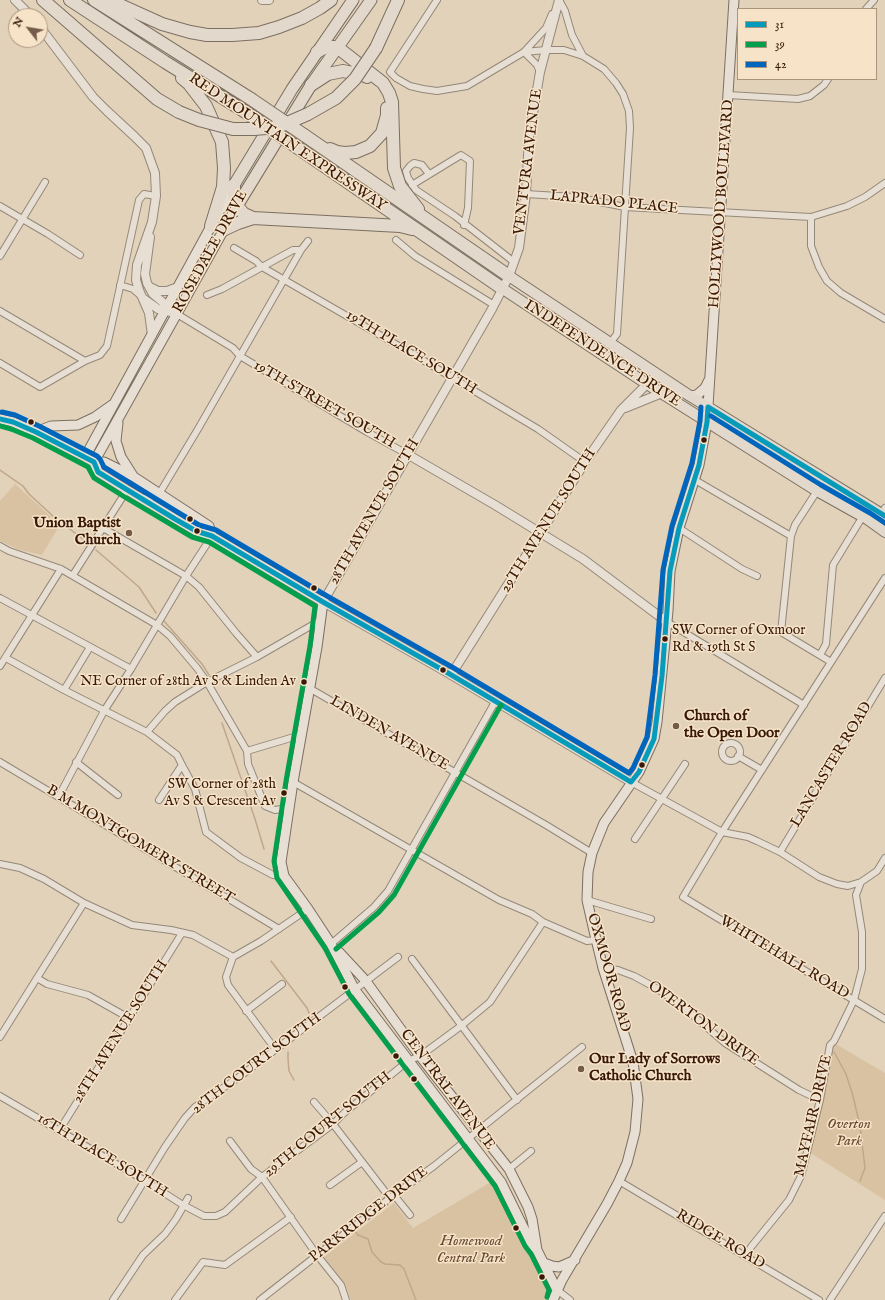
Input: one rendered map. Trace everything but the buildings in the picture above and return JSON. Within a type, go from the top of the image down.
[{"type":"highway","points":[[43,0],[157,99],[179,112],[205,122],[233,129],[254,129],[278,127],[308,114],[336,98],[355,79],[376,48],[398,0]]},
{"type":"highway","name":"RED MOUNTAIN EXPRESSWAY","points":[[70,0],[244,111],[503,289]]},
{"type":"highway","name":"RED MOUNTAIN EXPRESSWAY","points":[[94,0],[251,99],[509,276]]},
{"type":"highway","points":[[109,0],[162,24],[183,30],[207,35],[232,35],[259,33],[279,27],[302,18],[331,0]]},
{"type":"highway","name":"ROSEDALE DRIVE","points":[[234,185],[292,89],[353,0]]},
{"type":"highway","name":"ROSEDALE DRIVE","points":[[237,206],[311,86],[370,0]]},
{"type":"highway","points":[[317,52],[326,47],[337,47],[383,82],[392,102],[394,168],[402,187],[424,217]]},
{"type":"highway","points":[[165,62],[189,84],[206,106],[222,142],[224,168],[223,188],[217,228],[253,218]]},
{"type":"highway","points":[[308,138],[337,152],[345,154],[356,152],[370,146],[382,133],[387,115],[385,97],[379,87],[370,78],[363,75],[343,71],[328,74],[311,86]]},
{"type":"highway","points":[[234,185],[234,196],[237,206],[244,214],[253,218],[400,226],[420,231]]},
{"type":"main road","name":"HOLLYWOOD BOULEVARD","points":[[708,407],[734,0]]},
{"type":"main road","name":"ROSEDALE DRIVE","points":[[94,462],[177,314],[217,228],[234,185]]},
{"type":"main road","name":"ROSEDALE DRIVE","points":[[84,457],[178,287],[217,228],[237,206]]},
{"type":"main road","name":"INDEPENDENCE DRIVE","points":[[509,276],[690,396],[834,485],[884,512]]},
{"type":"main road","name":"INDEPENDENCE DRIVE","points":[[503,289],[647,384],[818,491],[865,518],[885,532]]},
{"type":"main road","points":[[690,396],[697,394],[705,388],[711,375]]},
{"type":"main road","points":[[36,432],[51,426],[78,425],[95,418],[114,403]]},
{"type":"main road","name":"OXMOOR ROAD","points":[[553,1300],[557,1290],[608,1204],[627,1163],[635,1132],[638,1099],[633,1062],[603,968],[596,940],[587,900],[588,872],[592,853],[604,823],[639,772],[654,739],[659,706],[667,622],[670,571],[679,528],[699,465],[707,422],[708,407]]},
{"type":"main road","points":[[119,417],[116,440],[121,457],[134,477]]},
{"type":"main road","points":[[0,419],[14,422],[94,462],[104,462],[134,477],[209,526],[212,536]]},
{"type":"main road","points":[[94,462],[98,472],[127,490],[196,531],[212,536],[323,602]]},
{"type":"main road","name":"28TH AVENUE SOUTH","points":[[281,862],[293,782],[317,647],[323,602]]},
{"type":"main road","name":"CENTRAL AVENUE","points":[[281,862],[284,876],[331,944],[355,990],[501,1182],[531,1243],[538,1250]]},
{"type":"main road","name":"CENTRAL AVENUE","points":[[331,944],[366,981],[420,1056],[509,1169],[528,1207],[538,1250],[557,1290]]},
{"type":"main road","points":[[544,1263],[559,1267],[575,1260]]},
{"type":"street","points":[[15,0],[23,8]]},
{"type":"street","points":[[262,0],[269,0]]},
{"type":"street","points":[[437,0],[390,72],[396,78],[410,86],[423,90],[437,91],[467,86],[524,52],[546,28],[559,0]]},
{"type":"street","points":[[559,0],[572,35],[583,56]]},
{"type":"street","name":"VENTURA AVENUE","points":[[509,276],[519,248],[526,194],[529,137],[540,72],[559,0]]},
{"type":"street","points":[[867,8],[874,0]]},
{"type":"street","points":[[48,38],[93,97],[146,148],[155,173],[156,196],[145,274],[147,283],[153,294],[166,308],[177,314]]},
{"type":"street","points":[[524,52],[564,50],[583,56],[604,69],[616,83],[623,94],[629,111],[630,128],[617,334],[610,343]]},
{"type":"street","points":[[524,52],[537,65],[540,72]]},
{"type":"street","points":[[728,95],[798,99],[810,96],[824,85],[827,80]]},
{"type":"street","points":[[412,185],[461,155],[470,161],[468,208],[464,225]]},
{"type":"street","points":[[429,174],[422,165],[414,163],[406,171],[408,178],[416,190],[454,216],[514,262]]},
{"type":"street","points":[[0,256],[45,182]]},
{"type":"street","name":"LAPRADO PLACE","points":[[526,194],[575,197],[625,207],[811,217],[847,206],[884,185]]},
{"type":"street","points":[[0,363],[40,387],[85,361],[100,355],[107,346],[139,200],[144,194],[156,196]]},
{"type":"street","points":[[0,206],[80,255]]},
{"type":"street","points":[[811,217],[811,246],[818,267],[827,281],[841,293],[885,319]]},
{"type":"street","points":[[152,222],[137,266],[136,280],[149,313],[152,335]]},
{"type":"street","points":[[396,240],[415,256],[494,305]]},
{"type":"street","points":[[142,499],[159,494],[198,430],[301,250],[308,241]]},
{"type":"street","name":"19TH PLACE SOUTH","points":[[234,248],[256,261],[262,267],[538,429],[586,462]]},
{"type":"street","points":[[207,296],[293,250],[301,250]]},
{"type":"street","name":"28TH AVENUE SOUTH","points":[[323,602],[494,305],[509,276]]},
{"type":"street","points":[[120,285],[133,289],[148,303],[158,309],[166,308]]},
{"type":"street","points":[[150,287],[158,291],[167,291],[178,287]]},
{"type":"street","points":[[0,311],[85,361]]},
{"type":"street","name":"19TH STREET SOUTH","points":[[177,314],[233,348],[240,356],[367,432],[495,505],[583,559],[667,622]]},
{"type":"street","name":"29TH AVENUE SOUTH","points":[[451,676],[586,462],[621,410],[658,375]]},
{"type":"street","points":[[621,410],[662,393]]},
{"type":"street","points":[[768,459],[775,449]]},
{"type":"street","points":[[814,472],[818,491]]},
{"type":"street","points":[[695,480],[791,536]]},
{"type":"street","points":[[831,662],[781,632],[791,536],[795,525],[818,491],[834,485]]},
{"type":"street","points":[[73,575],[127,490]]},
{"type":"street","points":[[820,655],[826,644],[833,565],[865,518],[884,512],[885,528]]},
{"type":"street","points":[[103,528],[186,576],[199,587],[257,657]]},
{"type":"street","points":[[679,528],[742,569],[757,576]]},
{"type":"street","points":[[59,796],[104,711],[212,536]]},
{"type":"street","points":[[0,546],[73,575],[156,625],[170,636],[198,668],[247,751],[248,764],[265,806],[275,810],[289,808]]},
{"type":"street","points":[[0,666],[61,569]]},
{"type":"street","points":[[722,832],[885,578]]},
{"type":"street","points":[[0,598],[131,669]]},
{"type":"street","points":[[323,602],[661,799],[722,832],[748,837],[780,852],[804,869],[819,877],[837,884],[848,886],[861,882],[877,871],[885,858]]},
{"type":"street","points":[[147,732],[165,710],[175,702],[207,682],[257,657],[321,620]]},
{"type":"street","points":[[667,622],[804,705]]},
{"type":"street","points":[[64,690],[90,647]]},
{"type":"street","points":[[6,658],[104,711],[147,732],[177,755],[195,789],[206,832],[241,858],[273,875],[284,876]]},
{"type":"street","name":"LANCASTER ROAD","points":[[780,852],[885,678]]},
{"type":"street","name":"LINDEN AVENUE","points":[[309,688],[456,772],[592,853]]},
{"type":"street","points":[[331,944],[374,907],[388,891],[495,702]]},
{"type":"street","points":[[247,751],[302,736]]},
{"type":"street","points":[[738,756],[762,770]]},
{"type":"street","name":"B M MONTGOMERY STREET","points":[[0,762],[279,929]]},
{"type":"street","points":[[76,762],[118,795]]},
{"type":"street","points":[[635,839],[685,764]]},
{"type":"street","points":[[159,800],[182,765]]},
{"type":"street","points":[[293,782],[499,900],[532,914],[543,922],[586,941],[596,940]]},
{"type":"street","name":"WHITEHALL ROAD","points":[[722,832],[683,897],[885,1019]]},
{"type":"street","points":[[0,864],[20,868],[44,878],[84,903],[132,925],[193,935],[233,957]]},
{"type":"street","points":[[848,886],[856,895],[861,882]]},
{"type":"street","name":"MAYFAIR DRIVE","points":[[746,1256],[751,1247],[789,1200],[797,1185],[820,1100],[830,1045],[834,1041],[854,1000],[862,969],[862,932],[856,895]]},
{"type":"street","points":[[587,900],[651,920]]},
{"type":"street","points":[[0,1037],[84,903]]},
{"type":"street","points":[[275,1049],[228,985],[226,977],[233,957],[261,941],[308,909]]},
{"type":"street","name":"29TH COURT SOUTH","points":[[204,1216],[216,1216],[225,1212],[262,1177],[333,1124],[344,1112],[408,1061],[420,1056],[461,1026],[490,1002],[543,922]]},
{"type":"street","name":"28TH AVENUE SOUTH","points":[[59,1131],[182,933]]},
{"type":"street","name":"28TH COURT SOUTH","points":[[121,1219],[144,1180],[177,1130],[195,1108],[239,1077],[398,957]]},
{"type":"street","points":[[412,959],[517,1100]]},
{"type":"street","name":"OVERTON DRIVE","points":[[603,968],[618,970],[634,976],[656,988],[682,1006],[725,1043],[799,1090],[820,1100]]},
{"type":"street","points":[[37,978],[47,984],[88,996],[129,1018]]},
{"type":"street","points":[[246,1010],[282,984]]},
{"type":"street","name":"PARKRIDGE DRIVE","points":[[260,1300],[468,1139],[582,1047]]},
{"type":"street","name":"16TH PLACE SOUTH","points":[[0,1096],[204,1216]]},
{"type":"street","points":[[314,1102],[362,1162],[392,1197],[410,1215]]},
{"type":"street","points":[[230,1140],[251,1169],[262,1177],[317,1255],[341,1286],[346,1300]]},
{"type":"street","points":[[509,1169],[531,1151]]},
{"type":"street","points":[[330,1186],[362,1162]]},
{"type":"street","name":"RIDGE ROAD","points":[[619,1181],[819,1300]]},
{"type":"street","points":[[113,1300],[143,1255],[166,1234],[188,1198]]},
{"type":"street","points":[[830,1300],[885,1216]]},
{"type":"street","points":[[175,1300],[203,1262],[226,1265],[291,1217]]},
{"type":"street","points":[[557,1290],[570,1300]]},
{"type":"green space","points":[[15,484],[60,525],[42,555],[20,550],[0,541],[0,501]]},
{"type":"green space","name":"Overton Park","points":[[834,1043],[885,1073],[885,1200],[809,1152]]},
{"type":"green space","name":"Homewood Central Park","points":[[491,1182],[550,1291],[547,1300],[351,1300],[345,1284],[324,1257],[394,1203],[413,1228]]},
{"type":"waterway","points":[[0,470],[23,486],[29,494],[54,517],[88,543]]},
{"type":"waterway","points":[[96,550],[139,587],[156,613]]},
{"type":"waterway","points":[[164,621],[202,664],[209,675]]},
{"type":"waterway","points":[[222,723],[264,849]]},
{"type":"waterway","points":[[271,961],[307,1008],[309,1013]]},
{"type":"waterway","points":[[288,1052],[289,1071],[294,1080]]},
{"type":"waterway","points":[[834,1052],[846,1074],[860,1126],[865,1168],[860,1181]]},
{"type":"waterway","points":[[354,1230],[358,1235],[368,1239],[372,1252],[381,1262],[385,1264],[400,1265],[404,1269],[416,1300]]},
{"type":"transit line","name":"42","points":[[2,412],[15,415],[39,426],[97,456],[104,467],[199,525],[216,530],[327,596],[452,667],[629,773],[633,768],[647,737],[655,675],[663,570],[672,526],[692,463],[700,421],[701,407]]},
{"type":"transit line","name":"31","points":[[0,419],[13,422],[36,432],[94,462],[98,472],[175,519],[196,531],[212,536],[323,602],[448,673],[631,782],[639,772],[654,739],[662,676],[670,571],[679,528],[699,465],[707,422],[708,407],[885,516]]},
{"type":"transit line","name":"42","points":[[711,416],[885,523]]},
{"type":"transit line","name":"39","points":[[0,426],[33,438],[88,467],[94,478],[123,496],[192,537],[209,542],[315,606],[310,646],[286,781],[274,861],[277,878],[325,948],[349,994],[495,1186],[549,1290],[547,1297]]},
{"type":"transit line","name":"39","points":[[336,949],[379,912],[394,895],[501,705]]},
{"type":"place","name":"Union Baptist Church","points":[[129,533]]},
{"type":"place","name":"SW Corner of Oxmoor Rd & 19th St S","points":[[665,639]]},
{"type":"place","name":"NE Corner of 28th Av S & Linden Av","points":[[304,682]]},
{"type":"place","name":"Church of the Open Door","points":[[676,726]]},
{"type":"place","name":"SW Corner of 28th Av S & Crescent Av","points":[[284,793]]},
{"type":"place","name":"Our Lady of Sorrows Catholic Church","points":[[581,1069]]}]
